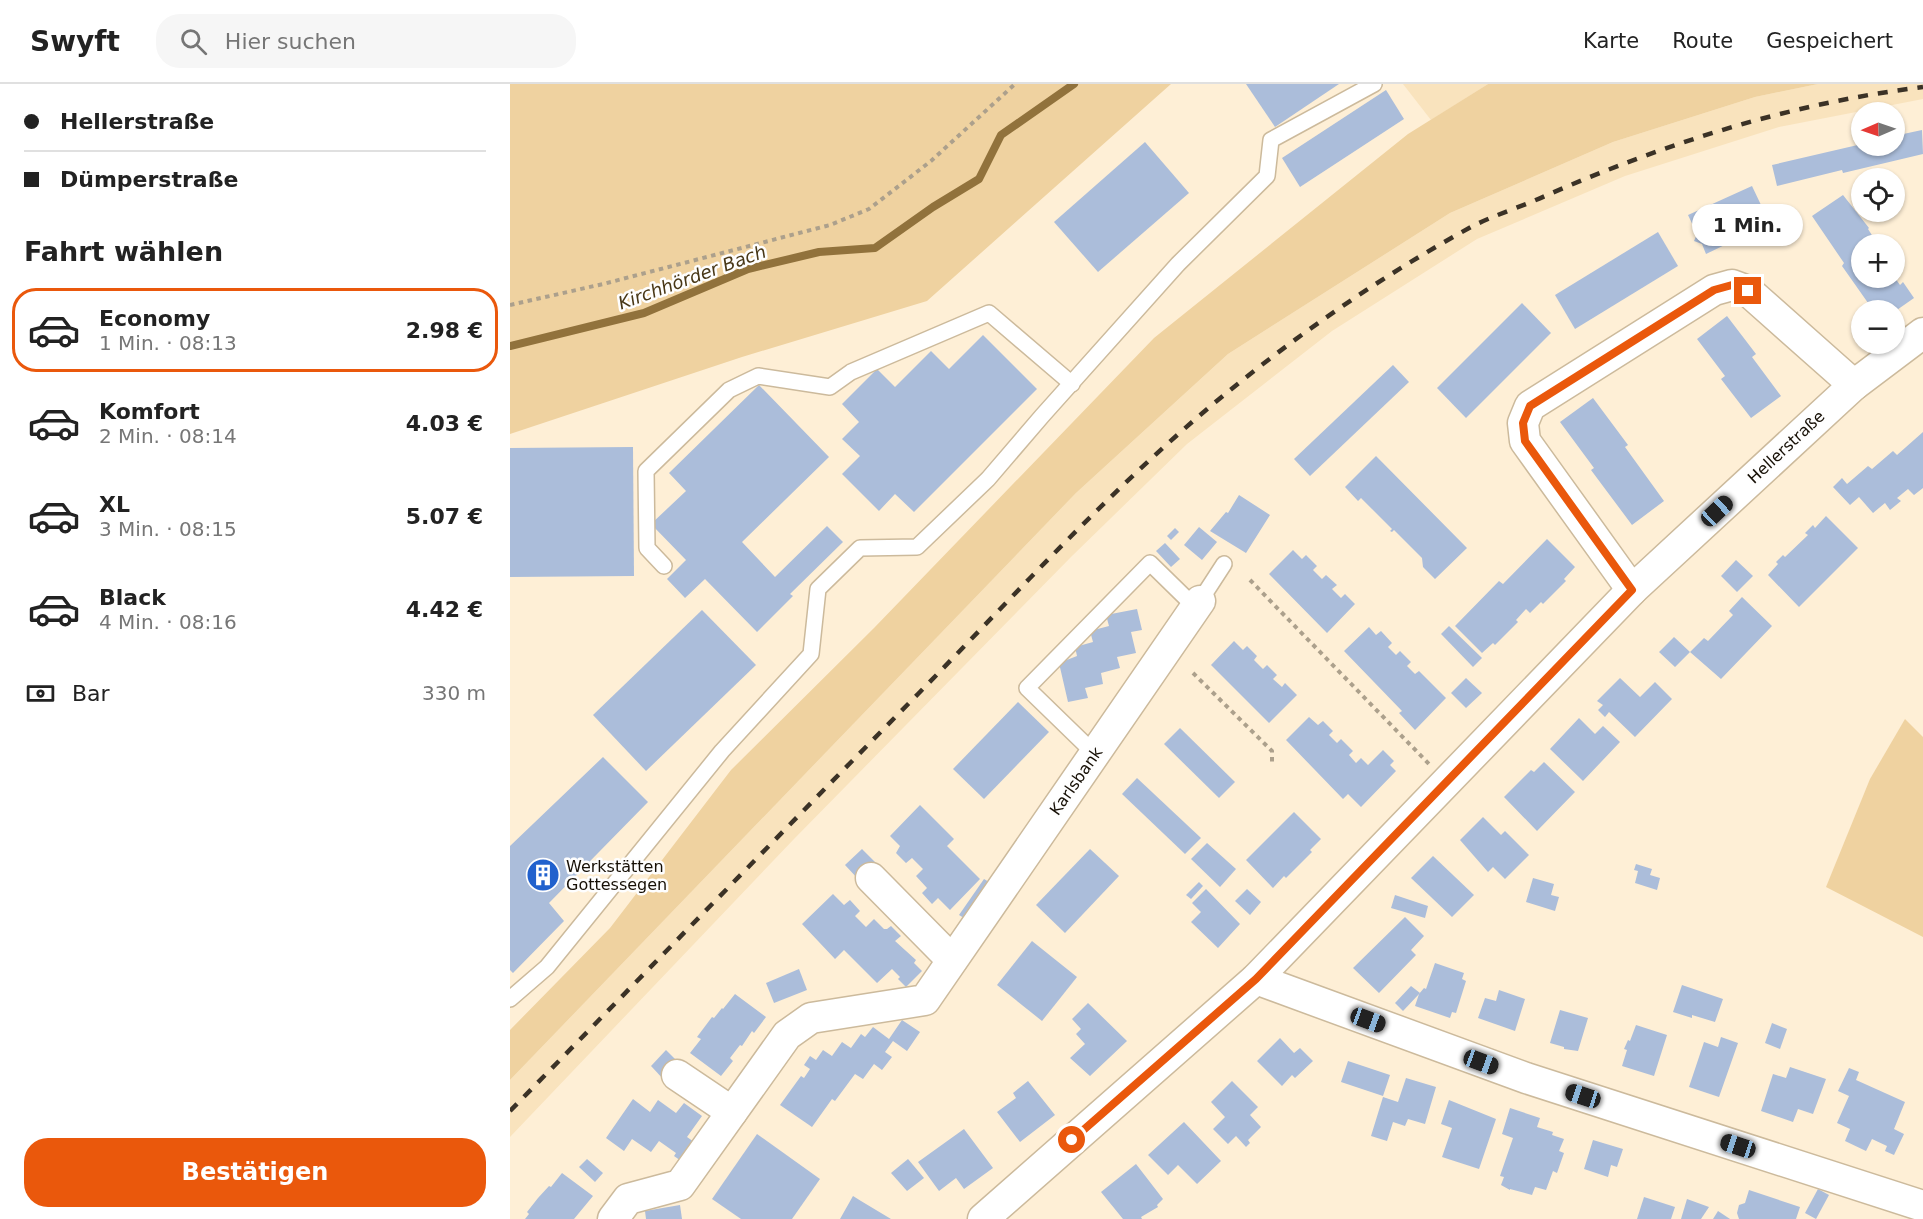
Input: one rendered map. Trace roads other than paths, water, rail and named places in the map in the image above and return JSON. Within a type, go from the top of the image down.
[{"type":"street","points":[[1632,590],[1525,441],[1523,423],[1530,406],[1714,290],[1732,285],[1748,291],[1854,385]]},
{"type":"street","name":"Hellerstraße","points":[[983,1219],[1256,979],[1632,590],[1854,385],[1923,333]]},
{"type":"street","name":"Karlsbank","points":[[613,1219],[628,1199],[680,1185],[787,1035],[811,1018],[925,1000],[1198,604]]},
{"type":"street","points":[[871,878],[952,960]]},
{"type":"street","points":[[1256,979],[1526,1078],[1923,1206]]},
{"type":"street","points":[[677,1075],[732,1112]]},
{"type":"lane","points":[[510,999],[547,967],[722,751],[811,654],[818,589],[860,548],[917,547],[988,480],[1178,264],[1267,176],[1271,140],[1374,84]]},
{"type":"lane","points":[[664,566],[647,548],[646,471],[729,390],[758,376],[830,387],[851,372],[989,313],[1072,384]]},
{"type":"lane","points":[[1095,754],[1027,688],[1150,563],[1198,604],[1224,564]]},
{"type":"waterway","name":"Kirchhörder Bach","points":[[510,346],[644,313],[748,269],[819,252],[875,248],[933,207],[979,179],[1001,135],[1074,84]]},
{"type":"railway","points":[[510,1111],[1098,509],[1212,405],[1305,332],[1403,266],[1471,227],[1591,177],[1683,142],[1730,128],[1826,103],[1923,87]]},
{"type":"place","name":"Werkstätten Gottessegen","points":[[543,875]]}]
